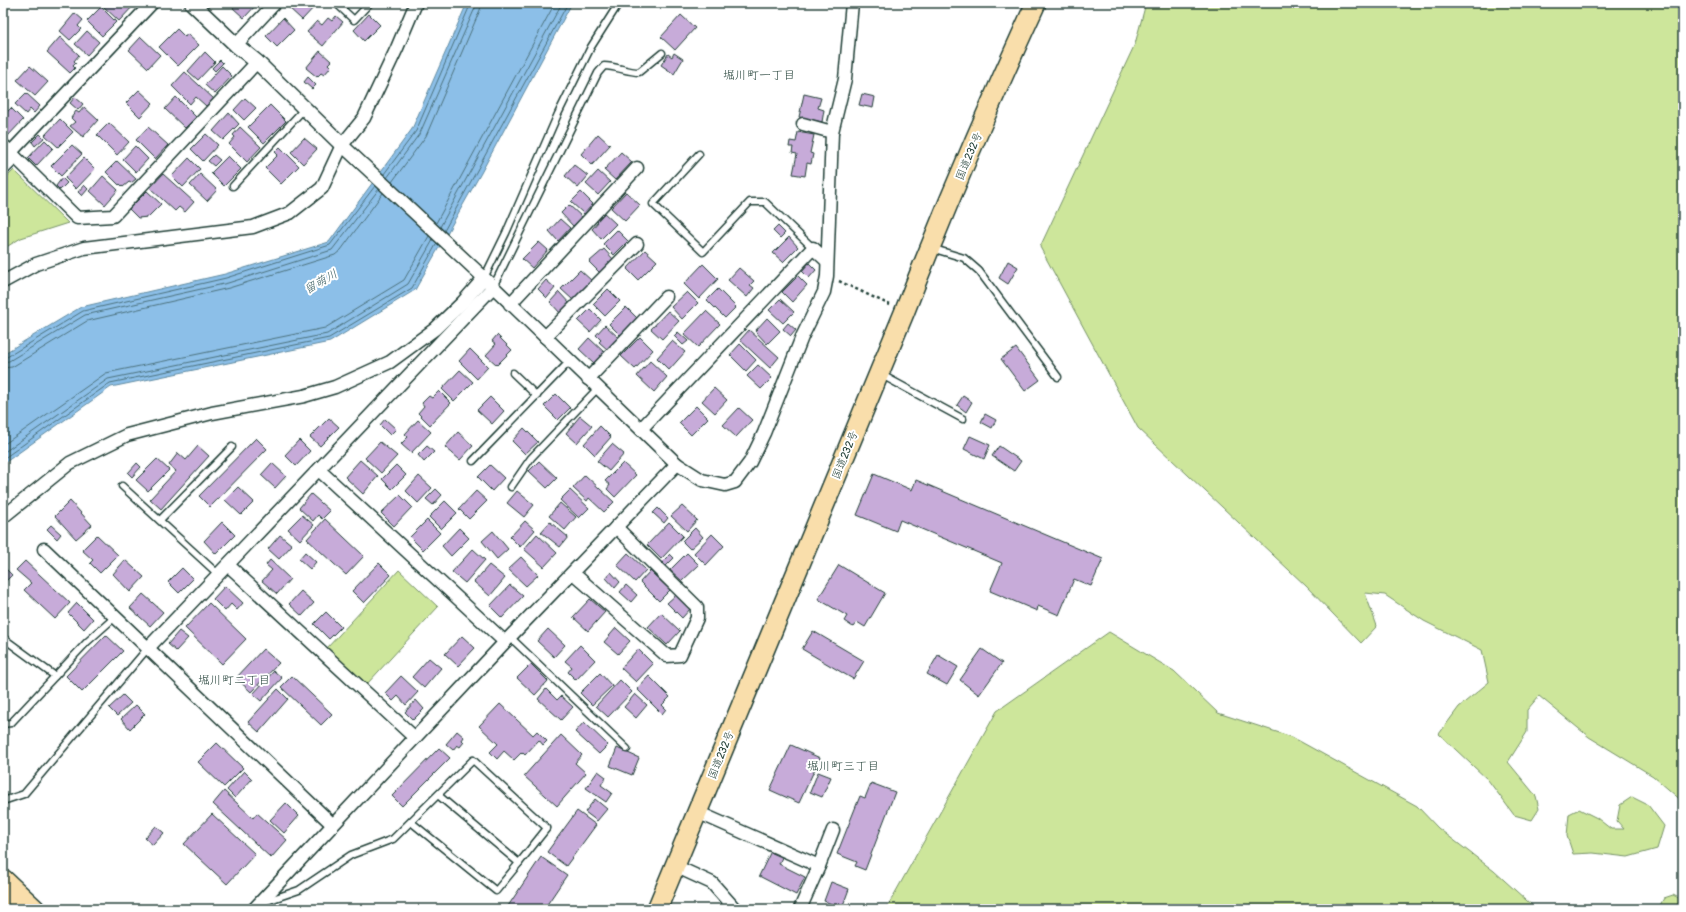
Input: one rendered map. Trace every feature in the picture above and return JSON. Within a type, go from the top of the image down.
[{"type":"highway","name":"国道232号","points":[[657,909],[930,248],[1010,58],[1036,3]]},
{"type":"highway","points":[[3,879],[35,909]]},
{"type":"highway","points":[[3,902],[11,909]]},
{"type":"street","points":[[3,169],[10,151],[152,3]]},
{"type":"street","points":[[192,3],[236,45],[257,62],[345,149],[482,276],[677,464],[702,480],[725,485],[735,482],[750,462],[764,433],[802,337],[824,292],[827,276],[832,132],[845,79],[852,3]]},
{"type":"street","points":[[236,45],[275,3]]},
{"type":"street","points":[[3,282],[36,264],[84,248],[254,227],[290,213],[322,188],[364,118],[397,48],[416,3]]},
{"type":"street","points":[[10,151],[77,218],[112,216],[257,62]]},
{"type":"street","points":[[803,124],[832,132]]},
{"type":"street","points":[[510,304],[637,168]]},
{"type":"street","points":[[545,337],[637,244]]},
{"type":"street","points":[[641,429],[813,248],[827,262]]},
{"type":"street","points":[[3,517],[70,463],[126,435],[212,413],[304,396],[335,387],[390,362],[435,328],[463,302],[482,276]]},
{"type":"street","points":[[148,648],[493,287]]},
{"type":"street","points":[[588,379],[666,297]]},
{"type":"street","points":[[256,906],[507,639],[573,573],[677,464]]},
{"type":"street","points":[[319,470],[507,639]]},
{"type":"street","points":[[573,573],[667,656],[680,654],[696,618],[697,607],[616,527]]},
{"type":"street","points":[[44,549],[332,824]]},
{"type":"street","points":[[228,565],[415,738]]},
{"type":"street","points":[[697,812],[819,866]]},
{"type":"street","points":[[800,909],[833,830]]},
{"type":"street","points":[[675,866],[712,883],[735,909]]},
{"type":"lane","points":[[336,3],[354,20],[369,4]]},
{"type":"lane","points":[[482,276],[591,47],[620,3]]},
{"type":"lane","points":[[493,287],[598,73],[604,66],[611,66],[629,72],[639,72],[662,53]]},
{"type":"lane","points":[[233,186],[304,109]]},
{"type":"lane","points":[[699,154],[653,204],[703,252],[750,202],[765,202],[813,248]]},
{"type":"lane","points":[[930,248],[964,258],[980,271],[1058,377]]},
{"type":"lane","points":[[473,460],[570,361]]},
{"type":"lane","points":[[513,373],[537,396]]},
{"type":"lane","points":[[879,374],[963,419]]},
{"type":"lane","points":[[511,488],[531,458],[598,388]]},
{"type":"lane","points":[[160,520],[232,447]]},
{"type":"lane","points":[[122,486],[219,575]]},
{"type":"lane","points":[[3,724],[11,723],[87,642],[115,617]]},
{"type":"lane","points":[[3,638],[55,676]]},
{"type":"lane","points":[[507,639],[627,749]]},
{"type":"lane","points":[[3,801],[24,794],[148,648]]},
{"type":"lane","points":[[256,906],[299,890],[351,855],[393,839],[474,760],[547,828],[496,891],[411,822]]},
{"type":"lane","points":[[438,795],[519,863]]},
{"type":"path","points":[[827,276],[850,285],[904,313]]},
{"type":"green space","points":[[1146,3],[1683,3],[1683,802],[1653,776],[1589,737],[1539,696],[1527,710],[1527,732],[1508,762],[1536,796],[1539,809],[1532,820],[1514,815],[1488,780],[1439,734],[1459,707],[1489,682],[1482,650],[1424,621],[1385,595],[1365,593],[1377,626],[1361,643],[1306,586],[1138,428],[1040,247],[1135,44]]},
{"type":"green space","points":[[14,170],[68,223],[21,238],[3,249],[3,181]]},
{"type":"green space","points":[[399,570],[438,607],[367,684],[327,648]]},
{"type":"green space","points":[[1109,632],[1174,671],[1218,713],[1292,737],[1417,806],[1438,828],[1494,871],[1536,909],[886,909],[997,711]]},
{"type":"green space","points":[[1632,797],[1648,805],[1664,826],[1657,849],[1628,857],[1593,853],[1573,854],[1567,836],[1569,814],[1579,809],[1597,818],[1611,829],[1624,829],[1617,821],[1620,805]]},
{"type":"green space","points":[[1673,895],[1683,900],[1683,909],[1658,909],[1664,898]]},
{"type":"water","name":"留萌川","points":[[467,3],[572,3],[481,173],[415,290],[330,342],[111,387],[3,464],[3,354],[81,307],[225,274],[329,242],[412,129]]},
{"type":"building","points":[[106,3],[136,3],[119,21],[103,6]]},
{"type":"building","points":[[235,3],[258,3],[244,18],[232,7]]},
{"type":"building","points":[[292,3],[314,3],[316,5],[302,20],[288,7]]},
{"type":"building","points":[[342,3],[352,3],[347,8]]},
{"type":"building","points":[[101,7],[116,22],[102,36],[87,21]]},
{"type":"building","points":[[75,13],[83,20],[78,26],[81,29],[70,40],[60,31]]},
{"type":"building","points":[[369,14],[380,25],[364,41],[354,30]]},
{"type":"building","points":[[681,15],[695,28],[675,50],[661,37]]},
{"type":"building","points":[[336,16],[343,22],[323,46],[307,32],[317,21],[322,25],[328,18],[332,21]]},
{"type":"building","points":[[283,18],[294,30],[277,47],[266,36]]},
{"type":"building","points":[[177,29],[185,37],[187,34],[199,45],[178,66],[159,47]]},
{"type":"building","points":[[87,31],[99,42],[87,55],[75,44]]},
{"type":"building","points":[[60,37],[79,55],[74,61],[76,63],[73,66],[75,68],[70,73],[47,52]]},
{"type":"building","points":[[141,37],[160,55],[148,68],[129,50]]},
{"type":"building","points":[[320,51],[331,61],[328,64],[331,67],[324,75],[321,73],[317,77],[306,68]]},
{"type":"building","points":[[205,52],[215,62],[198,80],[188,71]]},
{"type":"building","points":[[674,53],[683,59],[674,74],[661,65],[668,54],[672,57]]},
{"type":"building","points":[[220,60],[223,63],[215,71],[212,68]]},
{"type":"building","points":[[30,66],[48,82],[35,96],[17,80]]},
{"type":"building","points":[[222,66],[232,76],[215,94],[205,85]]},
{"type":"building","points":[[185,72],[214,99],[206,106],[196,97],[190,104],[172,86]]},
{"type":"building","points":[[308,77],[316,85],[312,89],[304,82]]},
{"type":"building","points":[[139,90],[153,103],[140,117],[126,103]]},
{"type":"building","points":[[26,93],[40,106],[34,113],[30,109],[26,114],[15,104]]},
{"type":"building","points":[[804,94],[821,98],[818,108],[824,110],[822,122],[799,117]]},
{"type":"building","points":[[862,94],[875,97],[873,108],[859,105]]},
{"type":"building","points":[[75,97],[83,104],[78,110],[70,103]]},
{"type":"building","points":[[176,97],[196,117],[185,128],[165,109]]},
{"type":"building","points":[[245,98],[256,108],[244,120],[234,110]]},
{"type":"building","points":[[270,105],[286,121],[264,143],[248,127]]},
{"type":"building","points":[[84,107],[98,120],[83,137],[70,126],[75,122],[71,118],[76,111],[79,113]]},
{"type":"building","points":[[11,108],[23,120],[6,138],[3,135],[3,116]]},
{"type":"building","points":[[229,113],[239,124],[223,140],[213,131]]},
{"type":"building","points":[[60,119],[73,132],[58,147],[45,135]]},
{"type":"building","points":[[109,123],[129,142],[117,155],[97,135]]},
{"type":"building","points":[[148,127],[168,145],[155,159],[136,140]]},
{"type":"building","points":[[240,127],[261,147],[247,162],[229,144],[235,137],[233,135]]},
{"type":"building","points":[[798,132],[814,135],[810,153],[813,154],[811,164],[807,163],[805,176],[793,174],[797,154],[792,153],[793,147],[789,147],[790,141],[796,142]]},
{"type":"building","points":[[40,134],[44,138],[35,146],[32,142]]},
{"type":"building","points":[[206,134],[218,145],[203,161],[191,149]]},
{"type":"building","points":[[598,134],[610,145],[592,165],[581,154]]},
{"type":"building","points":[[304,138],[317,149],[303,164],[291,152]]},
{"type":"building","points":[[45,140],[53,148],[36,166],[28,158]]},
{"type":"building","points":[[72,145],[82,154],[61,176],[51,166]]},
{"type":"building","points":[[135,146],[148,159],[136,172],[123,159]]},
{"type":"building","points":[[280,147],[299,166],[281,184],[265,168],[278,155],[275,152]]},
{"type":"building","points":[[621,152],[632,162],[615,180],[604,170]]},
{"type":"building","points":[[214,155],[220,160],[214,166],[208,161]]},
{"type":"building","points":[[228,156],[241,169],[224,186],[211,173]]},
{"type":"building","points":[[84,158],[95,169],[76,189],[65,178]]},
{"type":"building","points":[[189,158],[200,169],[183,187],[172,176]]},
{"type":"building","points":[[117,161],[136,179],[123,187],[106,172]]},
{"type":"building","points":[[574,165],[588,176],[578,188],[565,176]]},
{"type":"building","points":[[598,171],[610,182],[598,195],[586,184]]},
{"type":"building","points":[[163,174],[194,202],[185,212],[179,207],[175,211],[150,188]]},
{"type":"building","points":[[200,174],[217,190],[207,201],[190,185]]},
{"type":"building","points":[[103,176],[118,190],[105,205],[90,191]]},
{"type":"building","points":[[62,178],[67,183],[60,190],[56,186]]},
{"type":"building","points":[[84,185],[88,189],[82,196],[78,192]]},
{"type":"building","points":[[147,191],[161,204],[148,217],[138,218],[129,209]]},
{"type":"building","points":[[581,192],[593,204],[584,214],[571,202]]},
{"type":"building","points":[[626,192],[640,205],[625,221],[611,208]]},
{"type":"building","points":[[569,205],[582,217],[573,226],[561,213]]},
{"type":"building","points":[[602,211],[616,224],[601,239],[592,229],[598,222],[594,218]]},
{"type":"building","points":[[560,219],[570,228],[558,241],[549,231]]},
{"type":"building","points":[[778,226],[785,233],[780,238],[773,231]]},
{"type":"building","points":[[617,230],[628,241],[614,255],[603,244]]},
{"type":"building","points":[[789,237],[798,247],[783,262],[773,253]]},
{"type":"building","points":[[539,242],[548,250],[532,268],[522,259]]},
{"type":"building","points":[[604,249],[614,260],[600,273],[589,262]]},
{"type":"building","points":[[645,250],[657,261],[638,280],[627,269]]},
{"type":"building","points":[[1008,261],[1018,267],[1008,284],[999,278]]},
{"type":"building","points":[[809,263],[816,270],[809,278],[802,271]]},
{"type":"building","points":[[703,264],[718,279],[699,299],[684,284]]},
{"type":"building","points":[[739,268],[754,281],[750,285],[754,288],[747,297],[728,280]]},
{"type":"building","points":[[580,270],[592,281],[573,300],[561,289]]},
{"type":"building","points":[[798,276],[807,285],[792,302],[782,292]]},
{"type":"building","points":[[546,280],[555,288],[547,298],[538,289]]},
{"type":"building","points":[[608,289],[620,301],[605,316],[593,304]]},
{"type":"building","points":[[718,289],[736,307],[725,318],[707,300]]},
{"type":"building","points":[[559,292],[571,305],[561,314],[550,302]]},
{"type":"building","points":[[687,292],[698,303],[682,319],[671,307]]},
{"type":"building","points":[[780,299],[794,312],[783,323],[769,310]]},
{"type":"building","points":[[626,307],[637,318],[620,335],[609,324]]},
{"type":"building","points":[[590,309],[601,320],[590,332],[578,321]]},
{"type":"building","points":[[668,311],[679,321],[662,339],[651,329]]},
{"type":"building","points":[[706,311],[720,324],[698,347],[684,334]]},
{"type":"building","points":[[767,318],[780,331],[767,344],[755,331]]},
{"type":"building","points":[[788,323],[796,330],[791,336],[783,329]]},
{"type":"building","points":[[605,325],[619,338],[608,350],[599,342],[601,340],[596,335]]},
{"type":"building","points":[[749,330],[779,357],[770,368],[740,340]]},
{"type":"building","points":[[678,332],[688,341],[683,345],[674,336]]},
{"type":"building","points":[[497,335],[512,350],[497,365],[486,355],[496,344],[492,341]]},
{"type":"building","points":[[640,337],[653,350],[635,369],[621,356]]},
{"type":"building","points":[[589,338],[605,353],[595,364],[579,349]]},
{"type":"building","points":[[672,341],[685,352],[669,370],[657,358]]},
{"type":"building","points":[[740,344],[756,360],[746,371],[730,355]]},
{"type":"building","points":[[1016,348],[1040,380],[1025,391],[1001,359]]},
{"type":"building","points":[[470,349],[488,367],[477,379],[459,361]]},
{"type":"building","points":[[650,361],[667,377],[654,392],[637,376]]},
{"type":"building","points":[[758,365],[772,378],[761,389],[747,376]]},
{"type":"building","points":[[460,370],[473,382],[454,401],[442,389]]},
{"type":"building","points":[[714,388],[727,400],[715,413],[702,401]]},
{"type":"building","points":[[439,391],[451,403],[430,425],[418,413],[424,406],[422,403],[429,396],[432,398]]},
{"type":"building","points":[[556,394],[570,408],[558,420],[544,406]]},
{"type":"building","points":[[963,396],[972,402],[966,412],[957,405]]},
{"type":"building","points":[[490,397],[504,411],[492,424],[477,410]]},
{"type":"building","points":[[696,406],[708,418],[691,435],[679,423]]},
{"type":"building","points":[[739,408],[752,420],[736,437],[723,425]]},
{"type":"building","points":[[985,414],[996,420],[992,428],[981,422]]},
{"type":"building","points":[[580,416],[592,426],[577,443],[566,433]]},
{"type":"building","points":[[329,418],[339,427],[320,446],[310,437]]},
{"type":"building","points":[[385,419],[396,429],[390,435],[380,425]]},
{"type":"building","points":[[418,420],[431,432],[411,453],[401,444],[408,437],[405,434]]},
{"type":"building","points":[[600,426],[611,437],[595,455],[584,444]]},
{"type":"building","points":[[524,428],[538,442],[525,454],[512,441]]},
{"type":"building","points":[[458,432],[473,446],[460,460],[445,447]]},
{"type":"building","points":[[970,436],[990,445],[984,459],[964,449]]},
{"type":"building","points":[[256,438],[267,449],[210,507],[199,496]]},
{"type":"building","points":[[299,440],[310,451],[296,466],[285,455]]},
{"type":"building","points":[[380,442],[397,456],[381,473],[365,458]]},
{"type":"building","points":[[612,444],[624,454],[609,471],[597,461]]},
{"type":"building","points":[[198,446],[209,456],[161,509],[150,499],[176,471],[169,465],[178,453],[186,460]]},
{"type":"building","points":[[427,446],[434,452],[424,462],[418,455]]},
{"type":"building","points":[[999,446],[1021,461],[1014,471],[992,456]]},
{"type":"building","points":[[157,459],[169,470],[148,491],[136,480]]},
{"type":"building","points":[[360,460],[378,476],[363,494],[345,477]]},
{"type":"building","points":[[539,461],[557,478],[547,488],[529,471]]},
{"type":"building","points":[[137,463],[141,467],[132,477],[128,473]]},
{"type":"building","points":[[272,463],[286,476],[275,488],[261,475]]},
{"type":"building","points":[[623,463],[636,475],[615,497],[607,489],[610,485],[605,481]]},
{"type":"building","points":[[396,465],[406,475],[392,489],[382,479]]},
{"type":"building","points":[[490,465],[504,478],[492,491],[478,477]]},
{"type":"building","points":[[874,474],[912,490],[916,480],[1103,559],[1091,586],[1074,579],[1059,615],[1038,606],[1037,611],[990,591],[1002,563],[900,520],[896,531],[857,515]]},
{"type":"building","points":[[585,475],[614,502],[604,512],[589,498],[587,501],[573,488]]},
{"type":"building","points":[[419,476],[432,488],[418,503],[406,491]]},
{"type":"building","points":[[238,487],[254,502],[241,515],[225,500]]},
{"type":"building","points":[[436,489],[442,495],[433,505],[426,499]]},
{"type":"building","points":[[570,490],[589,508],[579,518],[560,500]]},
{"type":"building","points":[[476,491],[487,501],[469,519],[459,509]]},
{"type":"building","points":[[517,491],[534,505],[524,517],[507,503]]},
{"type":"building","points":[[311,494],[330,511],[322,519],[318,515],[313,521],[299,508]]},
{"type":"building","points":[[400,495],[412,507],[394,526],[381,513]]},
{"type":"building","points":[[70,501],[92,525],[76,539],[55,516]]},
{"type":"building","points":[[445,501],[457,513],[441,529],[429,517]]},
{"type":"building","points":[[560,503],[576,517],[565,530],[549,516]]},
{"type":"building","points":[[682,506],[697,520],[687,531],[671,516]]},
{"type":"building","points":[[658,508],[668,518],[664,523],[653,513]]},
{"type":"building","points":[[302,515],[314,525],[300,540],[288,529]]},
{"type":"building","points":[[325,519],[364,556],[346,575],[307,539]]},
{"type":"building","points":[[427,520],[440,533],[423,550],[410,537]]},
{"type":"building","points":[[525,521],[535,530],[520,547],[510,537]]},
{"type":"building","points":[[222,522],[235,535],[216,554],[204,541]]},
{"type":"building","points":[[550,522],[568,537],[560,547],[541,532]]},
{"type":"building","points":[[669,522],[683,536],[661,559],[647,545]]},
{"type":"building","points":[[51,525],[61,534],[57,539],[47,529]]},
{"type":"building","points":[[459,528],[469,538],[451,556],[442,546]]},
{"type":"building","points":[[695,528],[703,537],[690,549],[682,541]]},
{"type":"building","points":[[493,531],[508,549],[497,559],[482,541]]},
{"type":"building","points":[[537,534],[557,553],[544,567],[524,549]]},
{"type":"building","points":[[712,534],[724,546],[706,565],[694,553]]},
{"type":"building","points":[[97,535],[118,555],[100,573],[90,563],[93,560],[82,550]]},
{"type":"building","points":[[280,535],[292,545],[279,559],[268,549]]},
{"type":"building","points":[[473,549],[485,560],[465,583],[452,572]]},
{"type":"building","points":[[305,552],[316,562],[310,569],[299,559]]},
{"type":"building","points":[[628,553],[646,570],[635,582],[617,565]]},
{"type":"building","points":[[687,553],[699,565],[682,581],[670,570]]},
{"type":"building","points":[[670,554],[674,558],[666,566],[662,562]]},
{"type":"building","points":[[521,557],[538,575],[526,586],[508,569]]},
{"type":"building","points":[[125,560],[144,577],[130,592],[113,574]]},
{"type":"building","points":[[270,560],[290,579],[277,594],[262,581],[272,570],[266,565]]},
{"type":"building","points":[[25,561],[70,603],[55,619],[24,590],[31,583],[16,570]]},
{"type":"building","points":[[379,563],[391,575],[364,603],[352,591]]},
{"type":"building","points":[[489,565],[505,578],[490,596],[474,582]]},
{"type":"building","points":[[839,565],[885,593],[865,627],[857,622],[853,627],[844,621],[847,616],[818,599]]},
{"type":"building","points":[[3,566],[12,575],[3,584]]},
{"type":"building","points":[[182,568],[193,579],[179,593],[168,582]]},
{"type":"building","points":[[650,571],[670,590],[659,601],[640,582]]},
{"type":"building","points":[[611,572],[620,582],[615,588],[606,578]]},
{"type":"building","points":[[510,585],[523,596],[502,618],[490,606]]},
{"type":"building","points":[[626,585],[637,595],[631,602],[620,592]]},
{"type":"building","points":[[225,586],[243,603],[237,610],[231,604],[225,611],[213,599]]},
{"type":"building","points":[[301,591],[314,603],[302,616],[289,604]]},
{"type":"building","points":[[143,594],[163,612],[150,626],[130,608]]},
{"type":"building","points":[[677,594],[691,608],[682,618],[667,603]]},
{"type":"building","points":[[590,599],[605,612],[588,631],[573,617]]},
{"type":"building","points":[[77,603],[93,619],[84,629],[68,613]]},
{"type":"building","points":[[209,603],[246,639],[222,664],[185,628]]},
{"type":"building","points":[[326,612],[341,627],[329,639],[314,624]]},
{"type":"building","points":[[661,613],[680,631],[667,645],[648,627]]},
{"type":"building","points":[[616,628],[630,641],[618,654],[604,642]]},
{"type":"building","points":[[548,629],[565,645],[554,657],[537,641]]},
{"type":"building","points":[[179,631],[188,638],[176,651],[168,644]]},
{"type":"building","points":[[813,631],[864,661],[853,679],[802,649]]},
{"type":"building","points":[[106,635],[123,651],[82,692],[66,676]]},
{"type":"building","points":[[462,636],[475,648],[458,666],[445,654]]},
{"type":"building","points":[[580,645],[595,660],[576,680],[568,672],[572,667],[565,661]]},
{"type":"building","points":[[263,649],[279,663],[251,692],[236,678]]},
{"type":"building","points":[[638,649],[653,664],[636,682],[621,668]]},
{"type":"building","points":[[982,649],[1002,663],[979,695],[960,680]]},
{"type":"building","points":[[938,655],[958,667],[947,685],[927,674]]},
{"type":"building","points":[[429,658],[441,668],[424,688],[412,677]]},
{"type":"building","points":[[531,664],[548,681],[535,695],[517,678]]},
{"type":"building","points":[[274,671],[282,678],[261,701],[253,694]]},
{"type":"building","points":[[600,673],[612,686],[592,705],[580,693]]},
{"type":"building","points":[[292,676],[332,714],[321,725],[281,687]]},
{"type":"building","points":[[401,676],[418,692],[406,705],[398,696],[393,701],[385,693]]},
{"type":"building","points":[[649,676],[670,697],[662,705],[666,709],[662,714],[637,689]]},
{"type":"building","points":[[620,680],[632,692],[608,717],[596,706]]},
{"type":"building","points":[[278,689],[288,699],[259,732],[248,722]]},
{"type":"building","points":[[546,689],[557,700],[561,696],[573,707],[561,720],[538,699]]},
{"type":"building","points":[[635,694],[647,705],[636,718],[624,707]]},
{"type":"building","points":[[123,695],[131,703],[117,716],[109,708]]},
{"type":"building","points":[[416,700],[424,709],[413,720],[405,712]]},
{"type":"building","points":[[500,704],[533,735],[537,731],[547,741],[543,745],[539,740],[525,755],[522,752],[514,760],[504,751],[497,759],[490,752],[498,744],[479,726]]},
{"type":"building","points":[[136,705],[145,714],[130,729],[121,719]]},
{"type":"building","points":[[584,722],[608,745],[599,754],[575,732]]},
{"type":"building","points":[[457,731],[464,737],[462,740],[464,742],[460,747],[457,745],[453,750],[446,744]]},
{"type":"building","points":[[561,735],[582,755],[575,763],[586,773],[557,806],[524,776]]},
{"type":"building","points":[[217,743],[243,768],[224,787],[198,762]]},
{"type":"building","points":[[791,745],[820,758],[799,803],[770,790]]},
{"type":"building","points":[[439,748],[450,758],[402,806],[392,796]]},
{"type":"building","points":[[617,748],[639,758],[632,775],[610,766]]},
{"type":"building","points":[[244,771],[252,779],[235,798],[227,790]]},
{"type":"building","points":[[598,771],[606,777],[601,785],[612,793],[606,802],[586,788]]},
{"type":"building","points":[[818,772],[831,777],[822,797],[810,792]]},
{"type":"building","points":[[871,783],[895,792],[865,870],[855,866],[857,862],[837,854],[860,796],[865,798]]},
{"type":"building","points":[[224,791],[253,818],[257,813],[287,840],[271,858],[213,804]]},
{"type":"building","points":[[595,799],[607,809],[597,821],[585,812]]},
{"type":"building","points":[[286,803],[299,816],[284,833],[270,820]]},
{"type":"building","points":[[577,811],[596,825],[566,866],[547,852]]},
{"type":"building","points":[[212,814],[255,854],[227,884],[184,844]]},
{"type":"building","points":[[156,826],[164,833],[153,845],[145,838]]},
{"type":"building","points":[[772,849],[783,855],[779,864],[805,877],[796,895],[759,876]]},
{"type":"building","points":[[541,857],[567,875],[544,909],[506,909]]},
{"type":"building","points":[[831,882],[849,889],[842,908],[824,901]]},
{"type":"district","name":"堀川町一丁目","points":[[759,75]]},
{"type":"district","name":"堀川町二丁目","points":[[234,680]]},
{"type":"district","name":"堀川町三丁目","points":[[843,766]]}]
